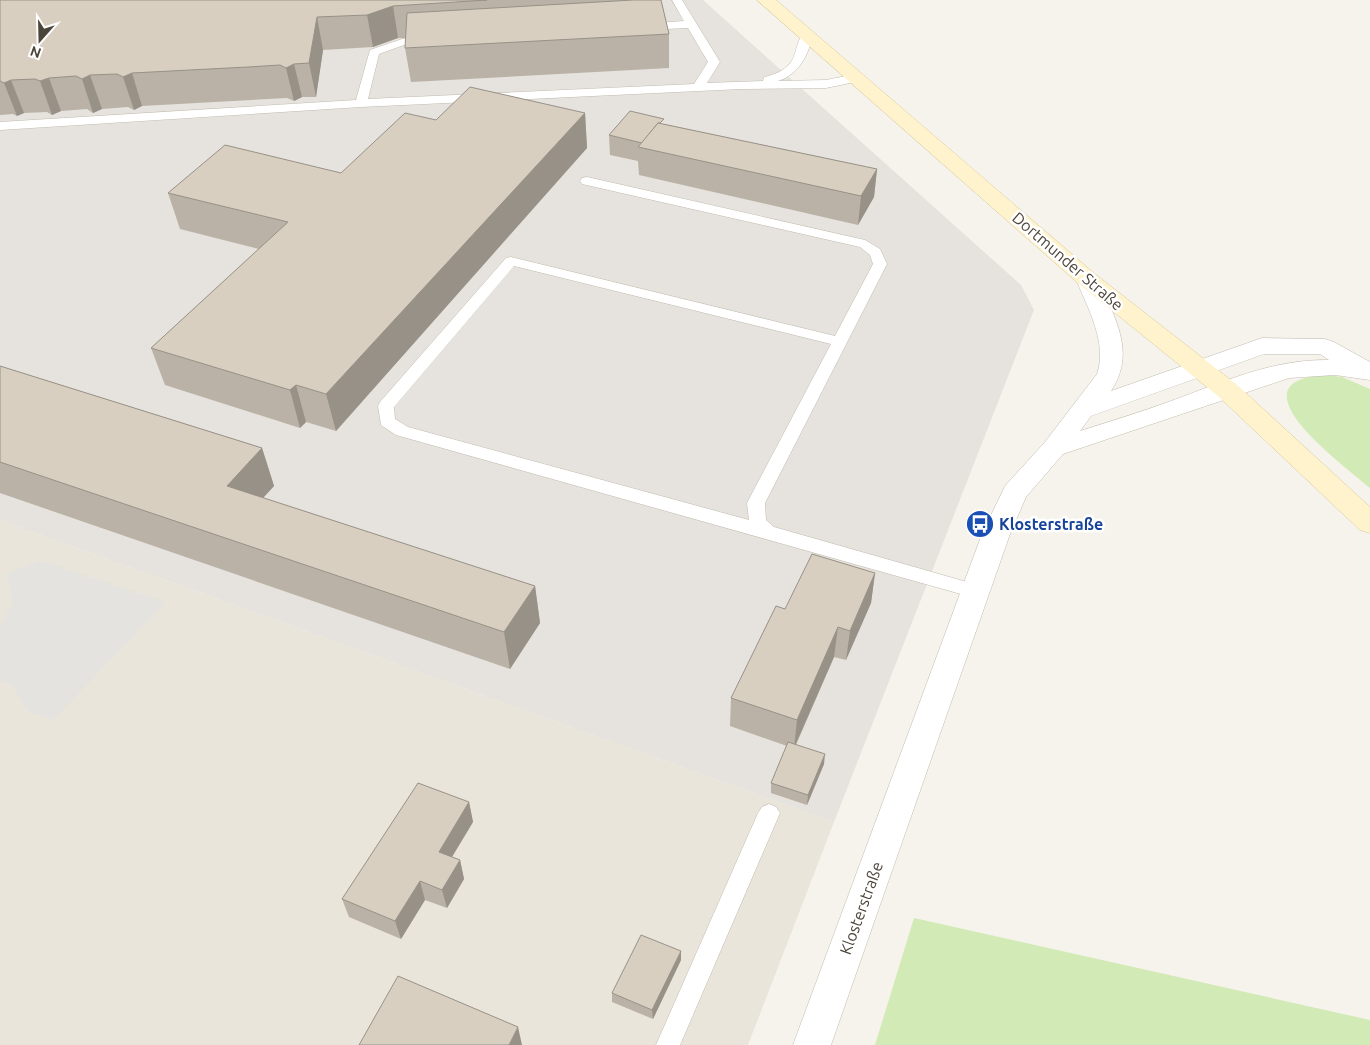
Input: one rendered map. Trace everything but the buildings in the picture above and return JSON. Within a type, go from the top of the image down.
[{"type":"main road","name":"Dortmunder Straße","points":[[766,0],[1087,279],[1227,390],[1370,523]]},
{"type":"street","name":"Klosterstraße","points":[[812,1045],[996,534],[1015,493],[1054,448],[1104,382],[1112,362],[1100,310],[1087,279]]},
{"type":"street","points":[[1082,410],[1262,346],[1326,346],[1370,372]]},
{"type":"street","points":[[1054,448],[1227,390],[1271,373],[1310,366],[1346,368],[1370,376]]},
{"type":"lane","points":[[677,0],[714,62],[698,87]]},
{"type":"lane","points":[[625,28],[693,24]]},
{"type":"lane","points":[[741,85],[780,78],[792,71],[805,46],[807,35]]},
{"type":"lane","points":[[361,103],[374,52],[402,42],[440,39]]},
{"type":"lane","points":[[0,126],[361,103],[741,85],[826,84],[856,78]]},
{"type":"lane","points":[[587,181],[865,244],[875,249],[880,256],[880,264],[756,504],[754,516],[760,526],[768,532]]},
{"type":"lane","points":[[840,342],[511,261],[386,406],[387,421],[402,431],[975,591]]},
{"type":"lane","points":[[668,1045],[768,813]]},
{"type":"shaded area","points":[[0,0],[703,0],[1021,285],[1034,310],[834,822],[0,520]]},
{"type":"shaded area","points":[[0,520],[834,822],[748,1045],[0,1045]]},
{"type":"shaded area","points":[[40,560],[166,602],[53,720],[27,711],[13,686],[0,681],[0,624],[13,604],[7,574]]},
{"type":"green space","points":[[1327,375],[1342,377],[1370,389],[1370,488],[1318,443],[1301,425],[1289,407],[1287,392],[1299,380]]},
{"type":"green space","points":[[914,918],[1370,1020],[1370,1045],[875,1045]]},
{"type":"place","name":"Klosterstraße","points":[[980,524]]}]
